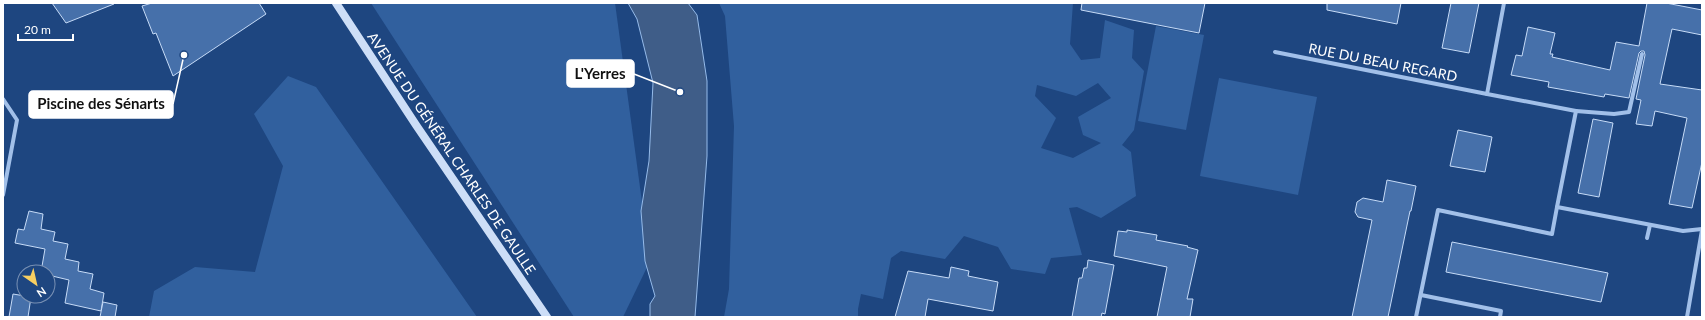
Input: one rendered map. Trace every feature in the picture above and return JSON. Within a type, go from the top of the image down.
[{"type":"main road","name":"AVENUE DU GÉNÉRAL CHARLES DE GAULLE","points":[[336,3],[416,125],[547,317]]},
{"type":"street","points":[[1486,94],[1504,3]]},
{"type":"street","name":"RUE DU BEAU REGARD","points":[[1275,52],[1576,111],[1614,114],[1629,112],[1642,54]]},
{"type":"street","points":[[3,99],[17,120],[3,195]]},
{"type":"street","points":[[1416,317],[1438,210],[1552,234],[1576,111]]},
{"type":"street","points":[[1557,206],[1683,231],[1702,230],[1687,317]]},
{"type":"street","points":[[1647,238],[1650,225]]},
{"type":"street","points":[[1421,295],[1501,311],[1500,317]]},
{"type":"shaded area","points":[[371,3],[615,3],[650,261],[623,317],[574,317]]},
{"type":"shaded area","points":[[628,3],[688,3],[697,15],[707,81],[707,156],[695,317],[650,317],[650,304],[655,296],[645,261],[641,211],[649,161],[653,83],[637,19]]},
{"type":"shaded area","points":[[719,3],[1073,3],[1070,44],[1081,60],[1100,58],[1105,20],[1134,30],[1132,58],[1144,71],[1134,130],[1122,145],[1131,152],[1136,196],[1101,218],[1077,207],[1069,208],[1082,255],[1051,258],[1045,274],[1011,269],[998,247],[964,236],[945,259],[901,251],[891,258],[883,299],[861,294],[858,317],[724,317],[729,289],[734,126],[725,16]],"holes":[[[1098,83],[1111,98],[1078,117],[1083,135],[1101,143],[1073,158],[1041,148],[1056,118],[1035,96],[1037,85],[1076,96]]]},
{"type":"shaded area","points":[[1156,26],[1204,35],[1186,130],[1138,121]]},
{"type":"shaded area","points":[[288,76],[316,87],[477,317],[149,317],[154,291],[195,267],[255,272],[283,166],[254,114]]},
{"type":"shaded area","points":[[1219,78],[1317,97],[1298,195],[1200,176]]},
{"type":"building","points":[[52,3],[114,3],[114,4],[66,23]]},
{"type":"building","points":[[152,3],[259,3],[266,14],[173,76],[156,33],[153,34],[142,6]]},
{"type":"building","points":[[1082,3],[1205,3],[1199,33],[1081,10]]},
{"type":"building","points":[[1327,3],[1401,3],[1397,24],[1327,10]]},
{"type":"building","points":[[1451,3],[1479,3],[1469,53],[1442,48]]},
{"type":"building","points":[[1647,3],[1666,3],[1702,10],[1702,35],[1672,29],[1660,84],[1702,90],[1702,162],[1692,208],[1669,204],[1687,118],[1655,111],[1652,126],[1636,124],[1641,100],[1636,99],[1645,55],[1644,51],[1639,53],[1629,98],[1605,94],[1604,97],[1548,87],[1549,82],[1511,75],[1516,55],[1522,56],[1528,27],[1555,33],[1550,54],[1553,54],[1552,57],[1610,70],[1616,42],[1639,46]]},
{"type":"building","points":[[1593,119],[1613,123],[1599,197],[1578,193]]},
{"type":"building","points":[[1458,130],[1492,137],[1485,172],[1450,166]]},
{"type":"building","points":[[1387,180],[1416,186],[1388,317],[1352,317],[1372,220],[1358,217],[1355,212],[1357,202],[1363,198],[1383,202]]},
{"type":"building","points":[[29,211],[43,214],[41,229],[55,232],[53,241],[68,244],[65,259],[79,262],[78,271],[93,274],[90,289],[104,293],[101,311],[65,303],[69,280],[56,277],[56,264],[42,264],[45,249],[15,243],[18,229],[24,230]]},
{"type":"building","points":[[1127,230],[1157,235],[1156,240],[1188,246],[1187,247],[1198,250],[1187,299],[1193,299],[1190,317],[1157,317],[1167,267],[1114,256],[1118,231],[1127,232]]},
{"type":"building","points":[[1452,242],[1608,273],[1601,302],[1446,272]]},
{"type":"building","points":[[1088,260],[1114,265],[1105,314],[1102,313],[1101,317],[1072,317],[1079,278],[1082,278],[1084,268],[1087,268]]},
{"type":"building","points":[[951,267],[969,271],[968,276],[998,282],[993,311],[928,299],[925,317],[895,317],[908,271],[949,278]]},
{"type":"building","points":[[13,294],[16,294],[16,304],[30,304],[28,317],[9,317]]},
{"type":"building","points":[[103,302],[117,305],[115,317],[100,317]]},
{"type":"place","name":"Piscine des Sénarts","points":[[184,55]]},
{"type":"place","name":"L'Yerres","points":[[680,92]]}]
